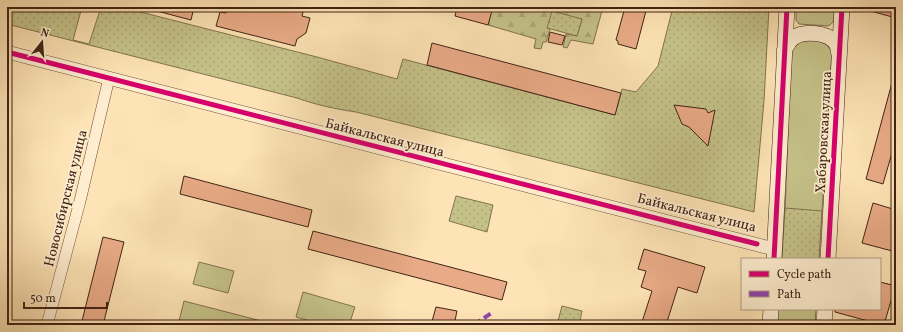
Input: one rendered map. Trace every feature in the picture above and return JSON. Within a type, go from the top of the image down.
[{"type":"main road","points":[[774,254],[787,7]]},
{"type":"main road","name":"Хабаровская улица","points":[[828,258],[842,7]]},
{"type":"main road","points":[[784,52],[788,43],[793,38],[801,34],[810,33],[820,34],[830,38],[836,44],[839,54]]},
{"type":"main road","points":[[770,325],[771,310]]},
{"type":"main road","points":[[824,325],[825,310]]},
{"type":"street","name":"Байкальская улица","points":[[7,52],[774,254]]},
{"type":"street","name":"Новосибирская улица","points":[[47,325],[82,194],[110,78]]},
{"type":"green space","points":[[7,7],[82,7],[73,40],[89,44],[101,7],[121,7],[397,79],[403,59],[615,115],[622,89],[636,92],[658,66],[673,7],[769,7],[764,101],[754,212],[356,112],[319,105],[297,98],[7,24]]},
{"type":"green space","points":[[491,7],[603,7],[593,44],[571,40],[567,48],[563,47],[566,34],[577,36],[582,19],[547,28],[550,29],[546,42],[543,42],[541,49],[534,48],[536,39],[488,25]]},
{"type":"green space","points":[[796,7],[835,7],[833,21],[831,25],[828,26],[799,24],[796,20]]},
{"type":"green space","points":[[552,11],[582,19],[577,36],[547,28]]},
{"type":"green space","points":[[810,39],[817,40],[822,42],[832,51],[819,258],[782,258],[791,50],[798,43]]},
{"type":"green space","points":[[456,196],[493,205],[487,232],[449,221]]},
{"type":"green space","points":[[785,208],[822,211],[819,258],[782,258]]},
{"type":"green space","points":[[199,262],[234,271],[228,293],[193,284]]},
{"type":"green space","points":[[303,292],[355,307],[349,325],[324,325],[296,317]]},
{"type":"green space","points":[[184,301],[277,325],[178,325]]},
{"type":"green space","points":[[562,306],[582,311],[579,325],[557,325]]},
{"type":"green space","points":[[778,310],[816,310],[815,325],[777,325]]},
{"type":"building","points":[[153,7],[194,7],[191,20],[153,10]]},
{"type":"building","points":[[228,7],[285,7],[303,12],[302,16],[310,18],[306,33],[297,39],[295,46],[216,26],[220,12],[226,13]]},
{"type":"building","points":[[457,7],[493,7],[488,25],[455,16]]},
{"type":"building","points":[[625,7],[647,7],[636,49],[618,44],[618,41],[616,40]]},
{"type":"building","points":[[868,7],[896,7],[896,18],[867,10]]},
{"type":"building","points":[[550,32],[565,36],[562,45],[548,42]]},
{"type":"building","points":[[432,43],[621,93],[615,115],[427,65]]},
{"type":"building","points":[[893,79],[896,80],[896,139],[883,184],[866,179]]},
{"type":"building","points":[[674,105],[706,109],[708,113],[715,110],[708,146],[689,127],[682,124]]},
{"type":"building","points":[[184,176],[312,210],[308,227],[180,194]]},
{"type":"building","points":[[873,203],[896,210],[896,252],[862,243]]},
{"type":"building","points":[[313,231],[507,282],[502,300],[308,249]]},
{"type":"building","points":[[103,237],[124,242],[103,325],[81,325]]},
{"type":"building","points":[[644,249],[705,267],[697,293],[678,287],[666,325],[641,325],[652,291],[641,287],[646,271],[638,269]]},
{"type":"building","points":[[881,282],[896,286],[896,298],[892,297],[884,325],[835,312],[835,310],[881,310]]},
{"type":"building","points":[[436,307],[457,311],[454,325],[431,325]]},
{"type":"marked path","points":[[474,325],[493,312]]},
{"type":"cycle path","points":[[774,258],[787,7]]},
{"type":"cycle path","points":[[828,258],[842,7]]},
{"type":"cycle path","points":[[7,52],[757,244]]}]
